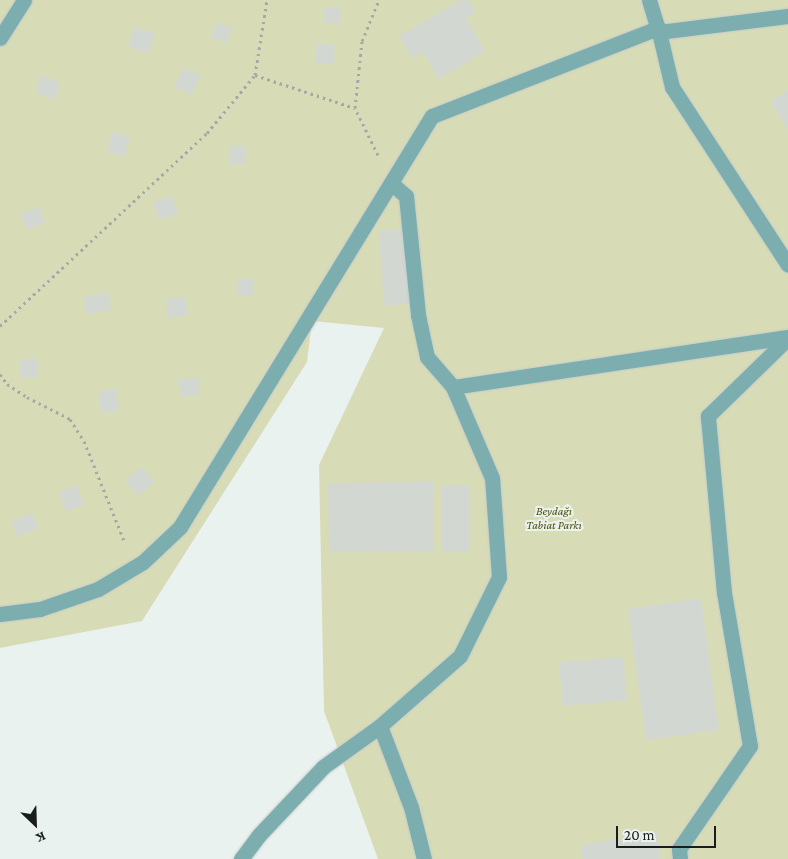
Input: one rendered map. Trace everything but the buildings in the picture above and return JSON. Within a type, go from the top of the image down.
[{"type":"street","points":[[0,38],[24,0]]},
{"type":"street","points":[[649,0],[659,30],[672,88],[788,264]]},
{"type":"street","points":[[0,614],[40,609],[98,589],[135,567],[180,527],[432,116],[659,30],[788,16]]},
{"type":"street","points":[[241,859],[258,835],[323,767],[380,726],[460,656],[499,577],[492,478],[453,387],[427,356],[418,315],[406,196],[391,183]]},
{"type":"street","points":[[453,387],[788,338]]},
{"type":"street","points":[[680,859],[679,849],[750,746],[724,593],[708,416],[788,338]]},
{"type":"street","points":[[380,726],[411,807],[424,859]]},
{"type":"path","points":[[0,326],[207,133],[255,75],[267,0]]},
{"type":"path","points":[[379,0],[362,41],[355,108],[391,183]]},
{"type":"path","points":[[255,75],[355,108]]},
{"type":"path","points":[[0,374],[7,384],[27,397],[70,419],[84,441],[135,567]]},
{"type":"green space","name":"Beydağı Tabiat Parkı","points":[[0,0],[788,0],[788,859],[378,859],[324,711],[319,465],[384,328],[312,321],[307,362],[142,621],[0,648]]}]
